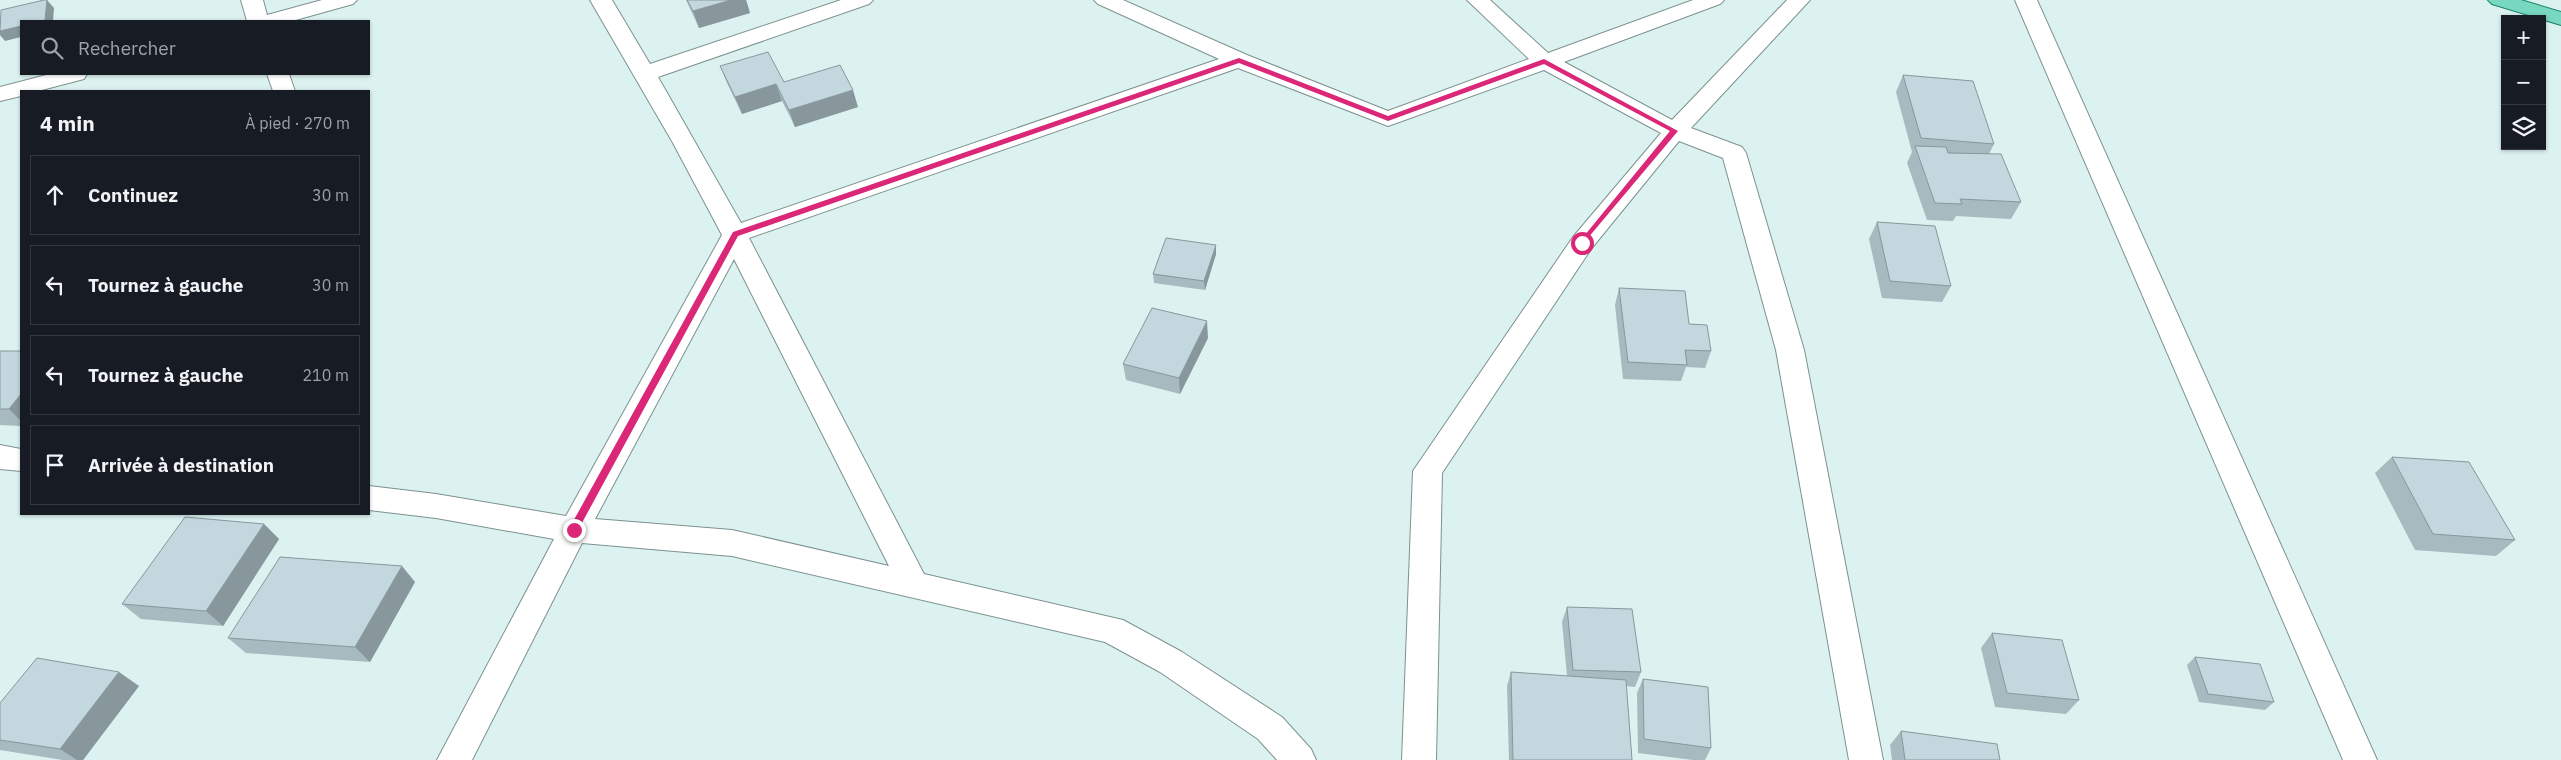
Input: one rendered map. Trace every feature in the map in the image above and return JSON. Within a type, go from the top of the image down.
[{"type":"main road","points":[[2499,0],[2561,19]]},
{"type":"street","points":[[252,0],[258,20]]},
{"type":"street","points":[[273,20],[346,0]]},
{"type":"street","points":[[601,0],[646,73],[735,234],[914,584]]},
{"type":"street","points":[[646,73],[862,0]]},
{"type":"street","points":[[1105,0],[1239,60],[1388,119],[1713,0]]},
{"type":"street","points":[[1478,0],[1544,61],[1675,131],[1734,153],[1790,350],[1866,760]]},
{"type":"street","points":[[1418,760],[1428,471],[1582,243],[1675,131],[1799,0]]},
{"type":"street","points":[[2026,0],[2360,760]]},
{"type":"street","points":[[454,760],[574,530],[735,234],[1239,60]]},
{"type":"street","points":[[0,94],[72,75]]},
{"type":"street","points":[[278,75],[284,90]]},
{"type":"street","points":[[0,457],[20,460]]},
{"type":"street","points":[[370,498],[436,506],[574,530],[732,542],[1112,630],[1170,662],[1270,728],[1299,760]]},
{"type":"building","points":[[47,0],[45,20],[20,20],[20,26],[0,31],[1,10]]},
{"type":"building","points":[[687,0],[731,0],[693,11]]},
{"type":"building","points":[[768,52],[784,82],[840,65],[853,90],[789,110],[776,84],[735,97],[720,66]]},
{"type":"building","points":[[1903,75],[1973,81],[1994,144],[1921,138]]},
{"type":"building","points":[[1915,146],[1946,147],[1948,153],[2001,154],[2021,202],[1960,199],[1962,204],[1935,203]]},
{"type":"building","points":[[1877,222],[1935,226],[1951,286],[1890,281]]},
{"type":"building","points":[[1166,238],[1216,245],[1204,281],[1153,274]]},
{"type":"building","points":[[1619,288],[1685,291],[1689,324],[1707,325],[1711,351],[1685,350],[1687,365],[1628,362]]},
{"type":"building","points":[[1152,308],[1207,321],[1179,378],[1123,364]]},
{"type":"building","points":[[0,351],[20,351],[20,395],[9,409],[0,409]]},
{"type":"building","points":[[2392,457],[2469,462],[2515,540],[2433,534]]},
{"type":"building","points":[[185,517],[264,524],[206,611],[122,604]]},
{"type":"building","points":[[280,557],[402,566],[355,647],[228,638]]},
{"type":"building","points":[[1567,607],[1632,609],[1641,672],[1573,670]]},
{"type":"building","points":[[1992,633],[2062,640],[2079,700],[2007,693]]},
{"type":"building","points":[[2195,657],[2260,664],[2274,702],[2208,694]]},
{"type":"building","points":[[37,658],[119,672],[60,749],[0,740],[0,703]]},
{"type":"building","points":[[1511,672],[1626,680],[1632,760],[1513,760]]},
{"type":"building","points":[[1643,679],[1708,687],[1711,748],[1644,739]]},
{"type":"building","points":[[1901,731],[1997,744],[2000,760],[1905,760]]},
{"type":"route","points":[[574,530],[735,234],[1239,60],[1388,119],[1544,61],[1675,131],[1582,243]]}]
